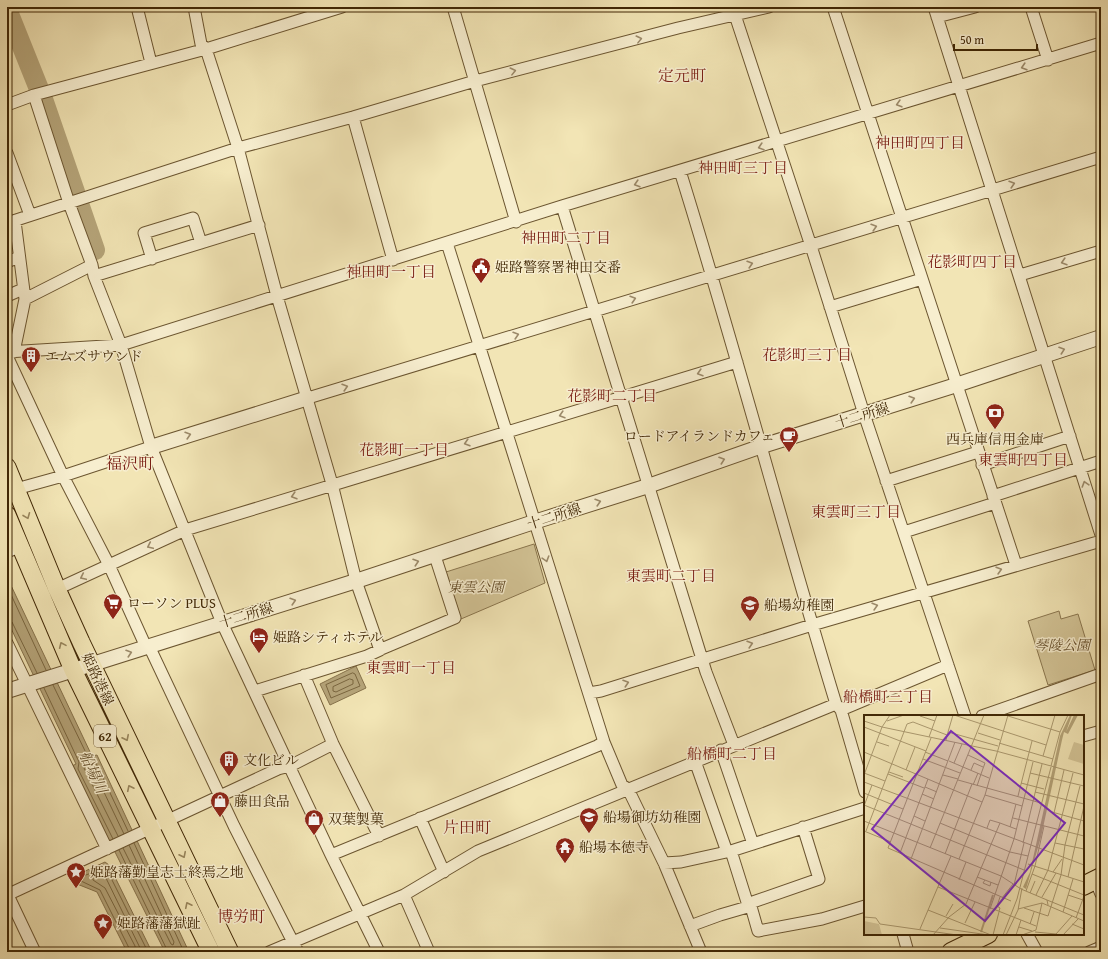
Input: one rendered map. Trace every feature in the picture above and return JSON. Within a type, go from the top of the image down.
[{"type":"highway","points":[[952,952],[983,935]]},
{"type":"main road","name":"姫路港線","points":[[7,467],[57,590],[91,665],[230,952]]},
{"type":"main road","name":"姫路港線","points":[[7,515],[13,550],[66,673],[144,832],[212,952]]},
{"type":"street","points":[[137,7],[151,63]]},
{"type":"street","points":[[194,7],[201,44],[206,49],[238,148],[277,296],[332,484],[356,581],[379,650]]},
{"type":"street","points":[[7,106],[34,95],[206,49],[342,7]]},
{"type":"street","points":[[453,7],[516,222]]},
{"type":"street","points":[[298,952],[234,826],[109,565],[63,476],[9,353],[24,294],[19,257],[11,222],[238,148],[353,117],[475,81],[769,7]]},
{"type":"street","points":[[833,7],[1016,565]]},
{"type":"street","points":[[975,7],[935,12],[1020,275],[1101,535]]},
{"type":"street","points":[[1031,7],[1048,60]]},
{"type":"street","points":[[735,16],[778,142],[886,481],[965,715]]},
{"type":"street","points":[[9,353],[121,345],[516,222],[562,206],[778,142],[868,113],[1101,43]]},
{"type":"street","points":[[34,95],[69,203],[92,265],[94,276],[121,345],[151,447],[222,623],[379,952]]},
{"type":"street","points":[[353,117],[393,260]]},
{"type":"street","points":[[7,153],[30,215]]},
{"type":"street","points":[[16,488],[63,476],[308,398],[1101,157]]},
{"type":"street","points":[[680,171],[762,446],[812,625],[838,707],[860,756],[864,785]]},
{"type":"street","points":[[562,206],[702,659],[734,745]]},
{"type":"street","points":[[152,259],[144,233],[193,218],[201,244]]},
{"type":"street","points":[[94,276],[259,225]]},
{"type":"street","points":[[446,243],[604,742],[622,785],[628,789],[664,863],[701,952]]},
{"type":"street","points":[[1020,275],[1101,250]]},
{"type":"street","points":[[7,262],[19,257]]},
{"type":"street","points":[[7,296],[24,294],[92,265]]},
{"type":"street","points":[[830,307],[922,279]]},
{"type":"street","name":"十二所線","points":[[7,691],[435,556],[534,522],[648,486],[762,446],[956,385],[1101,337]]},
{"type":"street","points":[[57,590],[185,530],[332,484],[737,362]]},
{"type":"street","points":[[982,465],[1070,436]]},
{"type":"street","points":[[886,481],[978,452]]},
{"type":"street","points":[[904,532],[1101,460]]},
{"type":"street","points":[[588,693],[602,691],[812,625],[1101,541]]},
{"type":"street","points":[[255,691],[367,656],[455,618],[435,556]]},
{"type":"street","points":[[7,643],[26,686],[108,849]]},
{"type":"street","points":[[269,952],[404,895],[478,851],[721,750],[948,665]]},
{"type":"street","points":[[985,715],[1101,674]]},
{"type":"street","points":[[304,675],[333,744],[379,836]]},
{"type":"street","points":[[1084,736],[1101,731]]},
{"type":"street","points":[[331,854],[379,836],[604,742]]},
{"type":"street","points":[[35,952],[7,895],[108,849],[166,820],[278,769],[290,766],[333,744]]},
{"type":"street","points":[[721,750],[753,844]]},
{"type":"street","points":[[695,762],[747,902],[750,905],[758,931],[822,919],[864,906]]},
{"type":"street","points":[[664,863],[681,862],[729,852],[864,808]]},
{"type":"street","points":[[420,818],[444,872]]},
{"type":"street","points":[[690,926],[819,879],[804,827]]},
{"type":"street","points":[[404,895],[429,952]]},
{"type":"street","points":[[903,935],[908,952]]},
{"type":"street","points":[[1028,935],[1037,952]]},
{"type":"green space","name":"東雲公園","points":[[534,544],[545,583],[461,619],[446,572]]},
{"type":"green space","name":"琴陵公園","points":[[1059,611],[1061,619],[1078,614],[1095,670],[1048,685],[1028,621]]},
{"type":"water","name":"船場川","points":[[7,577],[92,756],[97,755],[189,952],[165,952],[72,766],[76,764],[7,620]]},
{"type":"water","points":[[356,666],[366,688],[330,705],[320,684]]},
{"type":"water","points":[[105,862],[109,865],[152,952],[127,952],[97,892],[72,882],[70,878]]},
{"type":"waterway","points":[[7,9],[43,99],[95,250]]},
{"type":"place","name":"姫路警察署神田交番","points":[[481,284]]},
{"type":"place","name":"エムズサウンド","points":[[31,373]]},
{"type":"place","name":"西兵庫信用金庫","points":[[995,430]]},
{"type":"place","name":"ロードアイランドカフェ","points":[[789,453]]},
{"type":"place","name":"ローソン PLUS","points":[[113,620]]},
{"type":"place","name":"船場幼稚園","points":[[750,622]]},
{"type":"place","name":"姫路シティホテル","points":[[259,654]]},
{"type":"place","name":"文化ビル","points":[[229,777]]},
{"type":"place","name":"藤田食品","points":[[220,818]]},
{"type":"place","name":"船場御坊幼稚園","points":[[589,834]]},
{"type":"place","name":"双葉製菓","points":[[314,836]]},
{"type":"place","name":"船場本徳寺","points":[[565,864]]},
{"type":"place","name":"姫路藩勤皇志士終焉之地","points":[[76,889]]},
{"type":"place","name":"姫路藩藩獄趾","points":[[103,940]]},
{"type":"district","name":"定元町","points":[[682,75]]},
{"type":"district","name":"神田町四丁目","points":[[920,143]]},
{"type":"district","name":"神田町三丁目","points":[[743,168]]},
{"type":"district","name":"神田町二丁目","points":[[566,238]]},
{"type":"district","name":"花影町四丁目","points":[[972,262]]},
{"type":"district","name":"神田町一丁目","points":[[391,272]]},
{"type":"district","name":"花影町三丁目","points":[[807,355]]},
{"type":"district","name":"花影町二丁目","points":[[612,396]]},
{"type":"district","name":"花影町一丁目","points":[[404,450]]},
{"type":"district","name":"東雲町四丁目","points":[[1023,460]]},
{"type":"district","name":"福沢町","points":[[130,463]]},
{"type":"district","name":"東雲町三丁目","points":[[856,512]]},
{"type":"district","name":"東雲町二丁目","points":[[671,576]]},
{"type":"district","name":"東雲町一丁目","points":[[411,668]]},
{"type":"district","name":"船橋町三丁目","points":[[888,697]]},
{"type":"district","name":"船橋町二丁目","points":[[732,754]]},
{"type":"district","name":"片田町","points":[[467,827]]},
{"type":"district","name":"博労町","points":[[241,916]]}]
